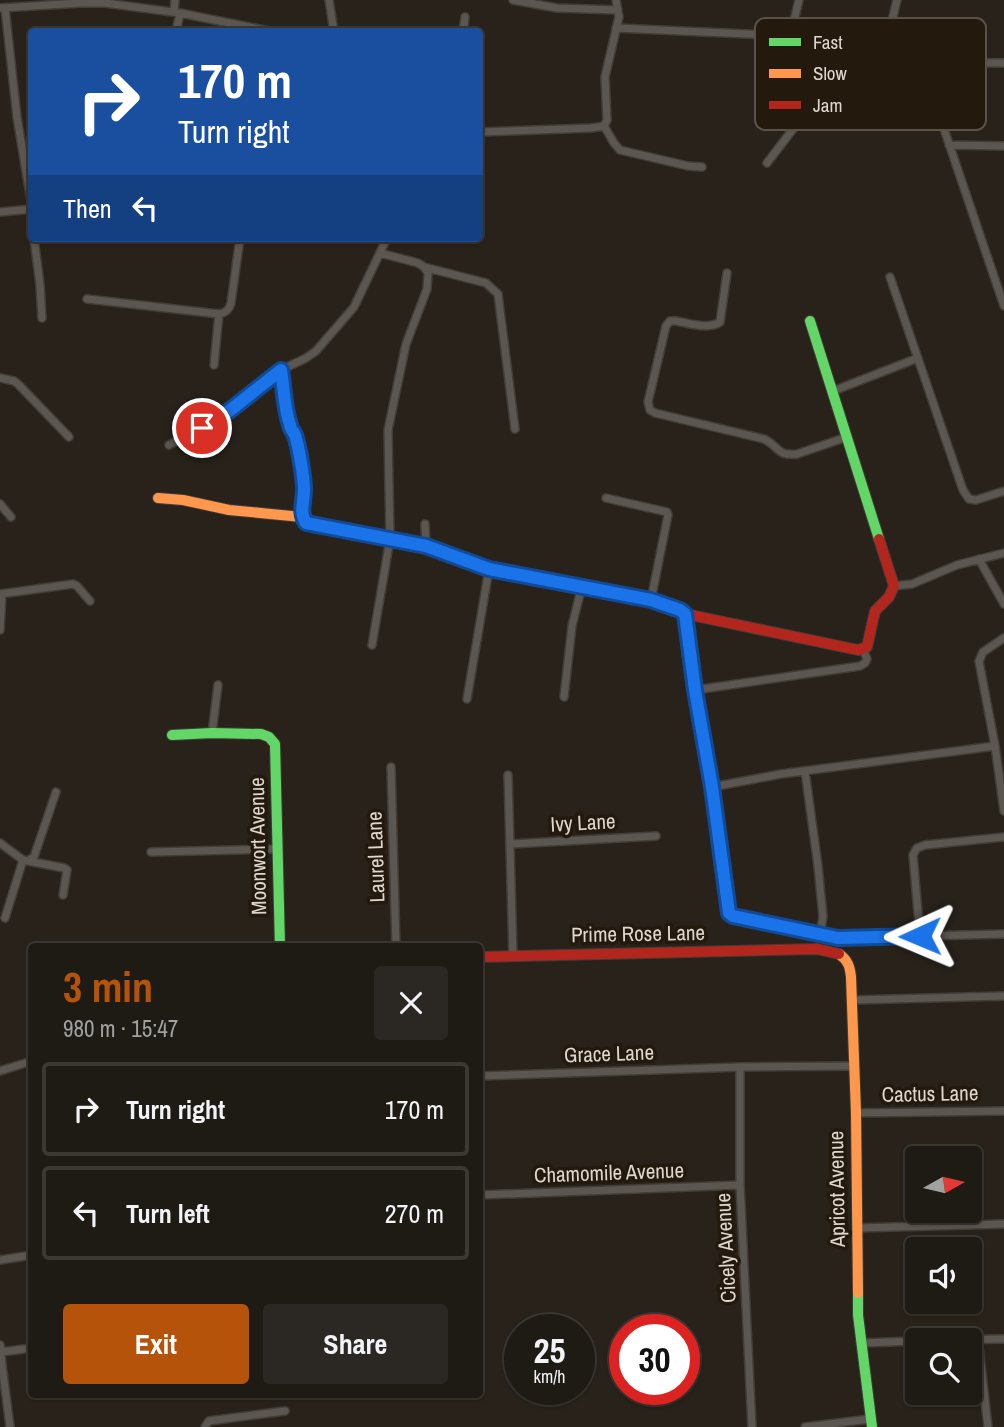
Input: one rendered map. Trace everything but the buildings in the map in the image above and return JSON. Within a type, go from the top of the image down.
[{"type":"street","points":[[175,0],[176,28]]},
{"type":"street","points":[[329,0],[333,28]]},
{"type":"street","points":[[513,0],[558,8],[618,10]]},
{"type":"street","points":[[604,126],[607,120],[605,77],[616,28],[616,0]]},
{"type":"street","points":[[795,18],[799,0]]},
{"type":"street","points":[[893,18],[897,0]]},
{"type":"street","points":[[28,179],[3,8],[105,4],[177,13],[254,28]]},
{"type":"street","points":[[464,28],[465,17]]},
{"type":"street","points":[[616,28],[755,34]]},
{"type":"street","points":[[986,64],[1004,64]]},
{"type":"street","points":[[483,132],[604,126]]},
{"type":"street","points":[[604,126],[620,150],[702,167]]},
{"type":"street","points":[[766,163],[792,130]]},
{"type":"street","points":[[944,130],[1004,306]]},
{"type":"street","points":[[949,145],[1004,146]]},
{"type":"street","points":[[0,212],[28,208]]},
{"type":"street","points":[[35,242],[42,318]]},
{"type":"street","points":[[87,299],[225,313],[231,303],[239,242]]},
{"type":"street","points":[[169,445],[219,419],[281,370],[316,351],[354,307],[385,242]]},
{"type":"street","points":[[380,253],[486,283],[498,293],[515,429]]},
{"type":"street","points":[[372,645],[390,538],[388,430],[406,344],[427,289],[428,273],[424,267]]},
{"type":"street","points":[[727,273],[720,322],[717,325],[670,321],[666,326],[648,402],[650,410],[764,439],[780,453],[789,455],[847,437]]},
{"type":"street","points":[[890,277],[963,490],[968,499],[976,500],[1004,491]]},
{"type":"street","points":[[214,365],[219,314]]},
{"type":"street","points":[[281,370],[287,415],[295,437],[303,478],[302,517],[306,523],[426,546],[489,569],[651,600],[685,614],[858,650],[867,647],[877,609],[885,603],[894,586],[810,321]]},
{"type":"street","points":[[832,391],[918,358]]},
{"type":"street","points":[[0,378],[18,383],[69,437]]},
{"type":"street","points":[[158,498],[183,500],[229,510],[302,517]]},
{"type":"street","points":[[606,498],[667,512],[651,600]]},
{"type":"street","points":[[0,504],[11,517]]},
{"type":"street","points":[[425,524],[426,546]]},
{"type":"street","points":[[894,586],[912,584],[957,565],[1004,554]]},
{"type":"street","points":[[979,559],[1004,604]]},
{"type":"street","points":[[467,699],[489,569]]},
{"type":"street","points":[[0,630],[1,594],[73,584],[90,601]]},
{"type":"street","points":[[564,697],[572,626],[582,586]]},
{"type":"street","points":[[685,614],[729,913],[838,938],[1004,934]]},
{"type":"street","points":[[1004,638],[983,652],[979,661],[1004,811]]},
{"type":"street","points":[[695,690],[860,666],[867,659],[863,649]]},
{"type":"street","points":[[172,735],[212,733],[218,685]]},
{"type":"street","name":"Moonwort Avenue","points":[[212,733],[261,734],[270,737],[275,744],[280,943]]},
{"type":"street","points":[[712,787],[782,774],[995,746]]},
{"type":"street","name":"Laurel Lane","points":[[391,767],[396,943]]},
{"type":"street","points":[[806,771],[823,918],[820,934]]},
{"type":"street","points":[[508,775],[513,957]]},
{"type":"street","points":[[5,918],[26,860],[34,857],[56,792]]},
{"type":"street","name":"Ivy Lane","points":[[511,844],[656,836]]},
{"type":"street","points":[[920,936],[914,855],[917,848],[1004,837]]},
{"type":"street","points":[[0,843],[26,860],[67,870],[63,895]]},
{"type":"street","points":[[151,852],[278,849]]},
{"type":"street","name":"Prime Rose Lane","points":[[483,957],[817,949],[840,954]]},
{"type":"street","name":"Apricot Avenue","points":[[840,954],[850,968],[853,1000],[858,1315],[871,1423]]},
{"type":"street","points":[[853,1000],[1004,996]]},
{"type":"street","points":[[0,1072],[28,1062]]},
{"type":"street","name":"Grace Lane","points":[[483,1076],[854,1066]]},
{"type":"street","name":"Cicely Avenue","points":[[740,1067],[740,1185],[752,1427]]},
{"type":"street","name":"Cactus Lane","points":[[856,1113],[1004,1111]]},
{"type":"street","name":"Chamomile Avenue","points":[[483,1195],[740,1185]]},
{"type":"street","points":[[857,1228],[1004,1224]]},
{"type":"street","points":[[0,1260],[28,1256]]},
{"type":"street","points":[[982,1339],[1004,1339]]},
{"type":"street","points":[[861,1343],[905,1341]]},
{"type":"street","points":[[10,1427],[1,1348],[28,1349]]},
{"type":"street","points":[[982,1374],[988,1427]]},
{"type":"street","points":[[205,1427],[209,1421],[285,1411]]},
{"type":"street","points":[[805,1427],[871,1423]]},
{"type":"traffic: fast","points":[[810,321],[879,539]]},
{"type":"traffic: fast","points":[[172,735],[261,734],[269,737],[275,744],[280,943]]},
{"type":"traffic: fast","points":[[858,1293],[858,1315],[872,1427]]},
{"type":"traffic: slow","points":[[158,498],[183,500],[229,510],[302,517],[306,523],[426,546],[489,569],[651,600],[672,607]]},
{"type":"traffic: slow","points":[[839,954],[848,964],[851,977],[858,1293]]},
{"type":"traffic: jam","points":[[672,607],[686,614],[858,650],[867,647],[875,611],[889,597],[894,586],[879,539]]},
{"type":"traffic: jam","points":[[483,957],[817,949],[839,954]]},
{"type":"route","points":[[202,428],[219,419],[281,370],[287,415],[295,437],[303,478],[302,517],[306,523],[426,546],[489,569],[651,600],[680,610],[685,614],[729,913],[838,938],[920,936]]}]
